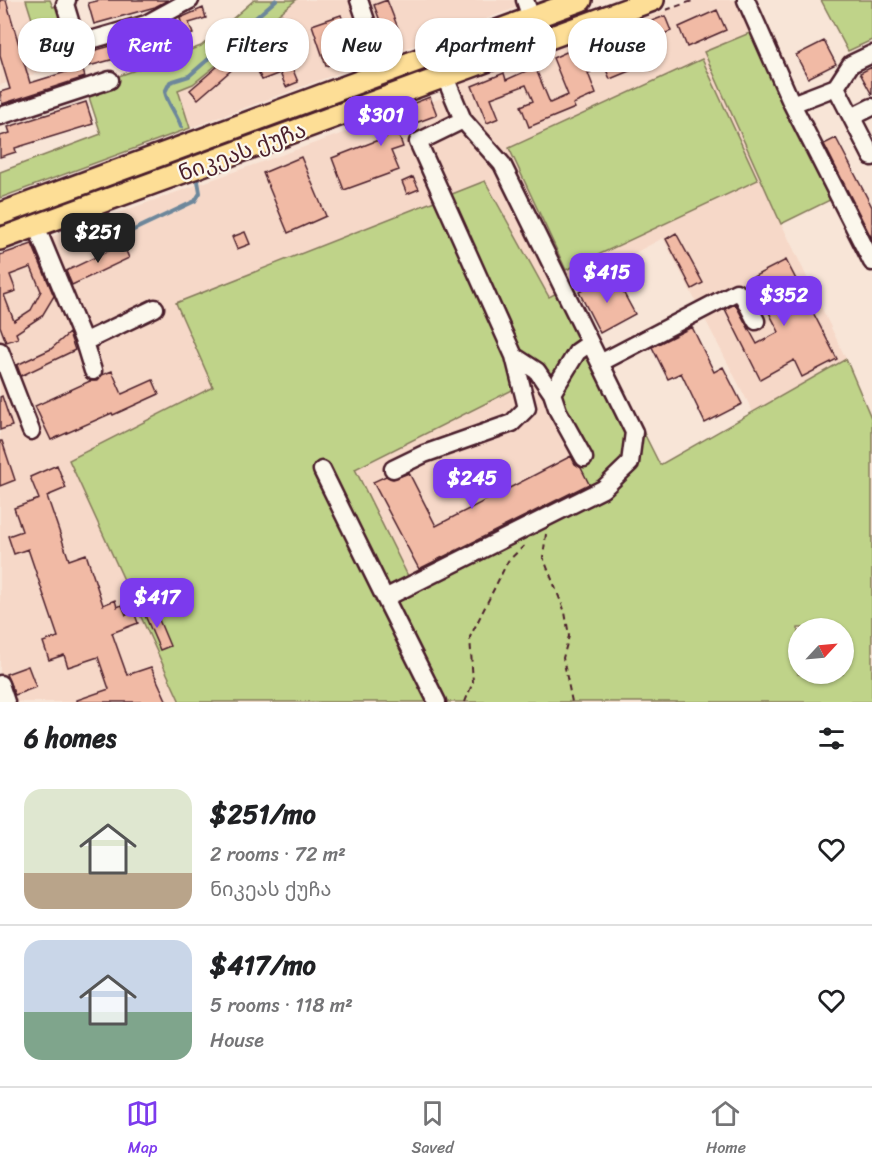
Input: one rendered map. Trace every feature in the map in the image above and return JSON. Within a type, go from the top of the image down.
[{"type":"main road","name":"ნიკეას ქუჩა","points":[[511,18],[528,9],[581,0]]},
{"type":"main road","name":"ნიკეას ქუჩა","points":[[556,36],[653,0]]},
{"type":"main road","name":"ნიკეას ქუჩა","points":[[0,214],[380,72]]},
{"type":"main road","name":"ნიკეას ქუჩა","points":[[0,239],[458,72]]},
{"type":"lane","points":[[68,0],[64,4],[77,44],[146,24],[190,0]]},
{"type":"lane","points":[[359,0],[365,18]]},
{"type":"lane","points":[[746,0],[792,104],[872,262]]},
{"type":"lane","points":[[792,104],[836,87],[851,64],[872,54]]},
{"type":"lane","points":[[385,598],[603,489],[630,462],[634,432],[502,164],[463,120],[445,77]]},
{"type":"lane","points":[[0,116],[110,80]]},
{"type":"lane","points":[[836,87],[872,157]]},
{"type":"lane","points":[[852,117],[872,106]]},
{"type":"lane","points":[[393,469],[424,454],[513,423],[527,408],[514,356],[418,142],[463,120]]},
{"type":"lane","points":[[36,226],[84,342],[93,371]]},
{"type":"lane","points":[[600,363],[736,292],[743,296],[756,321]]},
{"type":"lane","points":[[84,342],[155,308]]},
{"type":"lane","points":[[552,393],[577,352],[590,343]]},
{"type":"lane","points":[[0,351],[30,431]]},
{"type":"lane","points":[[514,356],[537,371],[552,393],[558,411],[584,458]]},
{"type":"lane","points":[[322,470],[437,702]]},
{"type":"lane","points":[[0,684],[6,702]]},
{"type":"path","points":[[685,3],[695,0]]},
{"type":"path","points":[[548,516],[543,557],[566,612],[569,636],[563,658],[572,702]]},
{"type":"path","points":[[465,702],[473,682],[470,638],[508,561],[530,540]]},
{"type":"shaded area","points":[[0,0],[26,0],[32,18],[18,18],[18,72],[42,72],[0,85]]},
{"type":"shaded area","points":[[296,0],[537,0],[488,18],[415,18],[415,45],[403,49],[403,18],[321,18],[321,72],[342,72],[190,128],[178,90],[193,84],[208,72],[309,72],[309,18],[274,18]]},
{"type":"shaded area","points":[[695,0],[738,0],[752,32],[704,52],[762,183],[846,359],[753,412],[663,238],[550,298],[485,181],[177,303],[213,387],[69,460],[180,702],[0,702],[0,255],[447,96],[443,90],[493,72],[556,72],[556,50],[568,45],[568,72],[667,72],[667,18],[645,18]]},
{"type":"shaded area","points":[[534,379],[588,486],[408,576],[354,469]]},
{"type":"green space","points":[[26,0],[50,0],[53,7],[65,4],[69,18],[32,18]]},
{"type":"green space","points":[[254,0],[296,0],[274,18],[233,18]]},
{"type":"green space","points":[[821,0],[872,0],[872,40],[848,51]]},
{"type":"green space","points":[[752,32],[830,200],[781,224],[704,52]]},
{"type":"green space","points":[[205,43],[205,72],[208,72],[193,84],[178,90],[190,128],[0,198],[0,172],[101,134],[86,88],[130,72],[193,72],[193,49]]},
{"type":"green space","points":[[702,59],[758,180],[566,270],[509,148]]},
{"type":"green space","points":[[485,181],[549,297],[570,286],[660,465],[846,359],[872,420],[872,702],[180,702],[69,460],[213,387],[176,303]],"holes":[[[534,379],[588,486],[408,576],[355,469]]]},
{"type":"building","points":[[0,0],[6,0],[18,42],[18,72],[27,72],[30,83],[66,72],[84,72],[85,77],[2,104],[0,92],[10,89],[0,56]]},
{"type":"building","points":[[101,0],[168,0],[155,7],[116,18],[107,18],[107,20],[95,24],[95,18],[92,18],[88,3]]},
{"type":"building","points":[[387,0],[394,18],[379,18],[374,5]]},
{"type":"building","points":[[203,8],[206,18],[193,22],[193,18],[180,18]]},
{"type":"building","points":[[717,10],[726,30],[687,47],[679,27]]},
{"type":"building","points":[[667,21],[671,31],[667,33]]},
{"type":"building","points":[[321,22],[321,51],[312,25]]},
{"type":"building","points":[[824,41],[836,64],[808,78],[796,55]]},
{"type":"building","points":[[107,47],[107,61],[95,64],[95,50]]},
{"type":"building","points":[[568,51],[568,72],[591,72],[588,73],[596,94],[573,104],[575,108],[529,127],[521,106],[533,101],[526,85],[491,98],[499,118],[487,123],[472,86],[504,73],[506,80],[524,72],[537,72],[550,103],[568,95],[556,65],[556,57]]},
{"type":"building","points":[[872,67],[872,95],[860,73]]},
{"type":"building","points":[[211,72],[229,72],[198,99],[190,90]]},
{"type":"building","points":[[258,72],[294,72],[298,82],[286,87],[280,73],[262,80]]},
{"type":"building","points":[[607,72],[627,72],[610,79]]},
{"type":"building","points":[[430,97],[437,115],[397,130],[403,147],[391,151],[399,170],[344,190],[332,158],[386,137],[380,120],[397,113],[396,110]]},
{"type":"building","points":[[86,102],[93,124],[15,148],[16,152],[0,157],[0,136],[10,133],[8,127]]},
{"type":"building","points":[[836,138],[872,207],[872,239],[824,144]]},
{"type":"building","points":[[301,157],[326,216],[288,233],[263,173]]},
{"type":"building","points":[[413,177],[419,189],[407,194],[402,182]]},
{"type":"building","points":[[245,232],[250,244],[237,249],[232,237]]},
{"type":"building","points":[[676,233],[703,283],[692,289],[666,239]]},
{"type":"building","points":[[32,244],[54,296],[42,316],[16,333],[18,338],[6,342],[0,326],[0,255]],"holes":[[[31,267],[41,291],[31,310],[14,321],[4,295],[16,291],[10,275]]]},
{"type":"building","points":[[123,244],[129,258],[72,285],[66,271]]},
{"type":"building","points":[[786,260],[837,359],[802,377],[794,360],[760,379],[725,309],[735,304],[757,344],[779,332],[751,278]]},
{"type":"building","points":[[614,275],[635,314],[600,333],[579,292]]},
{"type":"building","points":[[692,327],[714,372],[723,367],[742,404],[705,423],[681,373],[668,379],[652,347]]},
{"type":"building","points":[[69,333],[75,350],[21,376],[17,365],[51,349]]},
{"type":"building","points":[[112,371],[122,394],[153,380],[159,394],[51,440],[35,406],[90,381],[97,381],[102,375]]},
{"type":"building","points":[[2,396],[12,426],[0,430],[0,397]]},
{"type":"building","points":[[0,441],[2,441],[15,480],[0,486]]},
{"type":"building","points":[[571,456],[575,464],[581,468],[589,484],[419,569],[373,482],[386,476],[393,479],[409,473],[436,526]]},
{"type":"building","points":[[57,465],[66,488],[47,496],[69,560],[86,554],[103,605],[115,600],[117,607],[122,605],[126,615],[134,612],[138,623],[112,633],[127,675],[151,667],[167,702],[77,702],[77,700],[109,689],[98,657],[68,667],[64,655],[49,660],[43,642],[58,637],[28,549],[14,554],[8,536],[22,531],[14,508],[39,499],[30,477]]},
{"type":"building","points":[[154,608],[170,646],[160,650],[144,613]]},
{"type":"building","points":[[28,666],[36,687],[15,695],[6,674]]},
{"type":"waterway","points":[[181,127],[165,92],[170,82],[189,76],[276,0]]},
{"type":"waterway","points":[[123,235],[195,201],[200,193],[198,181]]}]
